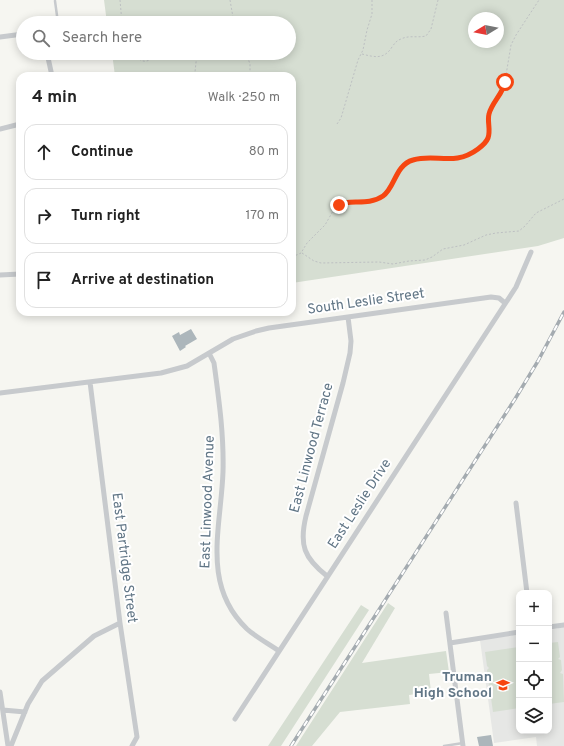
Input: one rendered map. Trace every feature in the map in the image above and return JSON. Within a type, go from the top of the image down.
[{"type":"street","points":[[0,37],[16,35]]},
{"type":"street","points":[[49,60],[51,72]]},
{"type":"street","points":[[0,128],[16,125]]},
{"type":"street","name":"East Leslie Drive","points":[[235,719],[506,303],[516,287],[531,252]]},
{"type":"street","points":[[0,275],[16,274]]},
{"type":"street","name":"South Leslie Street","points":[[0,393],[161,373],[187,366],[233,339],[256,330],[492,297],[499,298],[506,303]]},
{"type":"street","name":"East Linwood Terrace","points":[[327,576],[308,558],[304,548],[302,535],[350,353],[351,341],[348,317]]},
{"type":"street","name":"East Linwood Avenue","points":[[209,353],[214,363],[223,436],[222,489],[216,553],[219,582],[226,602],[239,621],[248,630],[279,651]]},
{"type":"street","name":"East Partridge Street","points":[[90,382],[120,623],[138,746]]},
{"type":"street","points":[[516,503],[527,590]]},
{"type":"street","points":[[446,613],[463,745]]},
{"type":"street","points":[[11,746],[35,691],[42,681],[94,636],[120,623]]},
{"type":"street","points":[[552,627],[564,625]]},
{"type":"street","points":[[450,643],[516,632]]},
{"type":"street","points":[[0,692],[8,746]]},
{"type":"street","points":[[2,710],[25,712]]},
{"type":"street","points":[[132,746],[137,737]]},
{"type":"lane","points":[[55,1],[57,16]]},
{"type":"lane","points":[[444,746],[463,745]]},
{"type":"path","points":[[120,0],[121,16]]},
{"type":"path","points":[[230,0],[233,16]]},
{"type":"path","points":[[337,124],[341,118],[358,60],[362,54],[372,14],[372,0]]},
{"type":"path","points":[[362,54],[373,57],[381,57],[387,54],[400,39],[406,37],[420,37],[428,34],[431,29],[438,0]]},
{"type":"path","points":[[296,255],[301,253],[307,243],[325,225],[333,211],[339,205],[345,202],[370,202],[382,197],[389,190],[396,175],[408,162],[418,159],[460,158],[470,155],[482,146],[488,136],[488,119],[490,112],[504,87],[511,45],[539,0]]},
{"type":"path","points":[[141,60],[147,62],[151,60]]},
{"type":"path","points":[[194,72],[197,60]]},
{"type":"path","points":[[249,60],[250,72]]},
{"type":"path","points":[[301,253],[318,263],[376,262],[393,264],[422,260],[432,257],[443,249],[464,245],[486,235],[519,230],[525,226],[536,213],[564,199]]},
{"type":"shaded area","points":[[104,0],[564,0],[564,238],[538,246],[296,282],[296,72],[114,72],[113,60],[296,60],[296,16],[106,16]]},
{"type":"shaded area","points":[[388,603],[395,608],[362,663],[446,651],[449,672],[429,674],[431,692],[409,695],[410,704],[340,712],[312,746],[296,746]]},
{"type":"shaded area","points":[[361,605],[369,610],[281,746],[268,746]]},
{"type":"shaded area","name":"Truman High School","points":[[564,627],[564,746],[537,746],[536,737],[494,743],[480,640],[516,634],[516,734],[552,734],[552,629]]},
{"type":"shaded area","points":[[558,642],[560,657],[558,659],[561,660],[562,670],[560,673],[563,674],[564,702],[552,704],[552,662],[552,643]]},
{"type":"shaded area","points":[[516,647],[516,708],[493,712],[491,698],[493,696],[490,694],[489,684],[491,681],[488,679],[487,670],[489,668],[487,666],[485,652]]},
{"type":"building","points":[[191,329],[197,339],[185,346],[186,347],[180,351],[172,336],[179,332],[180,335]]},
{"type":"building","points":[[491,735],[493,746],[479,746],[477,737]]},
{"type":"railway","points":[[291,746],[515,399],[538,361],[564,312]]},
{"type":"place","name":"Truman High School","points":[[503,685]]},
{"type":"route","points":[[339,205],[345,202],[370,202],[382,197],[391,186],[398,172],[411,160],[424,158],[455,159],[470,155],[487,140],[489,132],[488,115],[492,106],[503,90],[505,82]]}]
